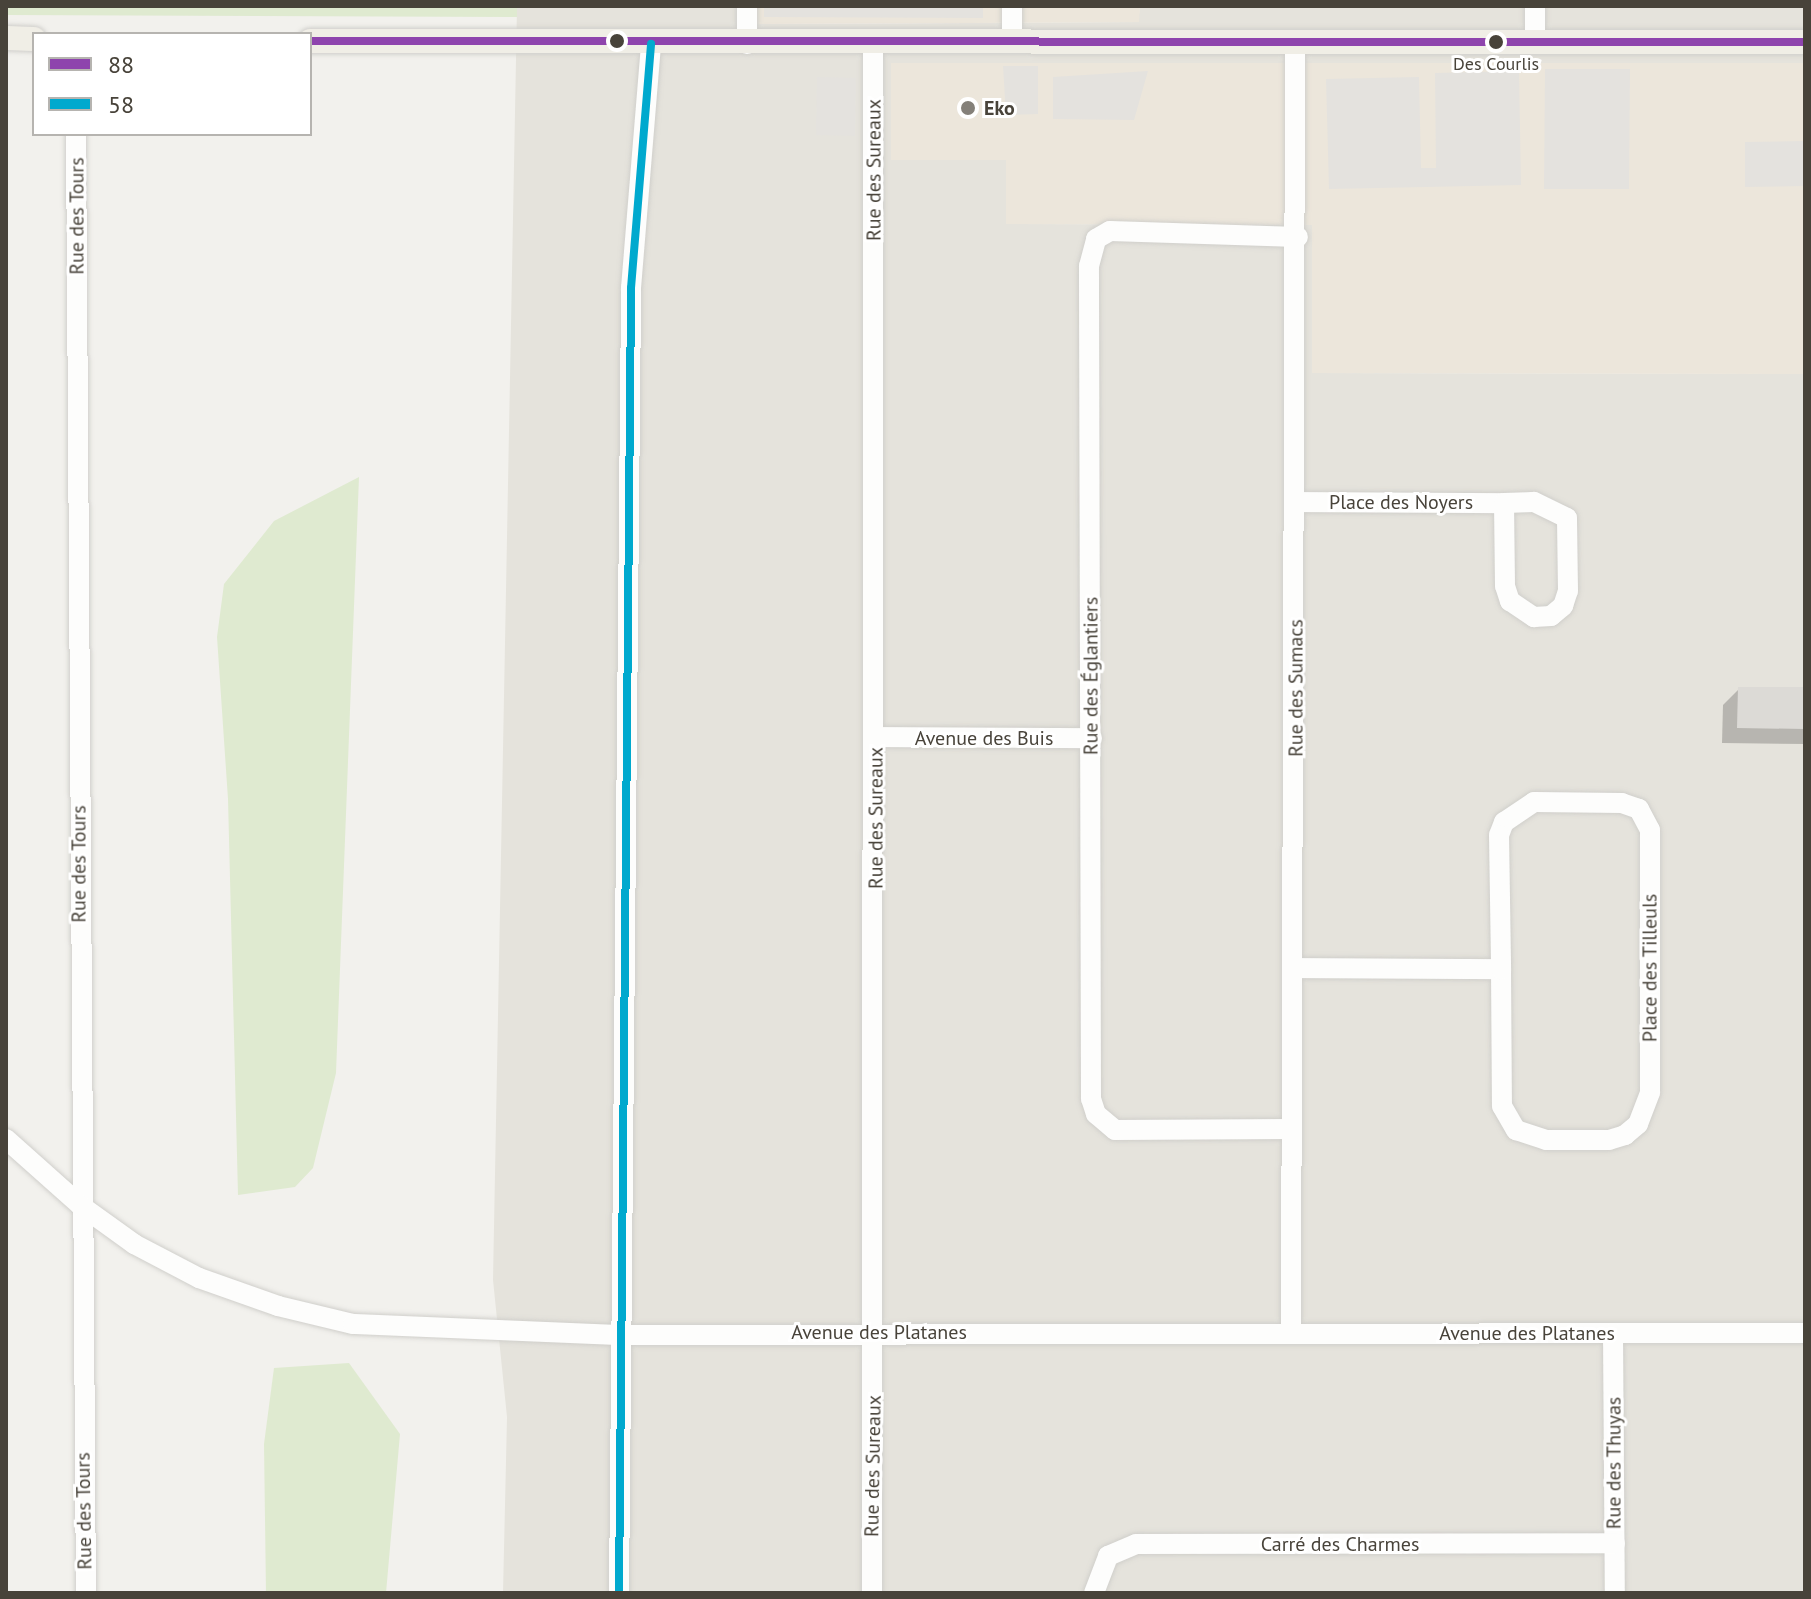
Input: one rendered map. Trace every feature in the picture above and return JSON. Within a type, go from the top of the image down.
[{"type":"main road","points":[[6,38],[32,39]]},
{"type":"main road","points":[[312,41],[651,44],[1805,42]]},
{"type":"street","points":[[747,6],[747,44]]},
{"type":"street","points":[[1012,6],[1012,43]]},
{"type":"street","points":[[1535,6],[1535,42]]},
{"type":"street","name":"Rue des Sumacs","points":[[1291,1333],[1298,502],[1295,43]]},
{"type":"street","points":[[619,1593],[631,288],[651,44]]},
{"type":"street","name":"Rue des Sureaux","points":[[872,1593],[877,737],[873,44]]},
{"type":"street","name":"Rue des Tours","points":[[76,136],[80,1205],[86,1593]]},
{"type":"street","name":"Rue des Églantiers","points":[[1292,1129],[1126,1131],[1105,1124],[1096,1114],[1091,1099],[1090,253],[1096,239],[1126,230],[1298,237]]},
{"type":"street","name":"Place des Noyers","points":[[1298,502],[1534,502],[1567,518],[1568,591],[1563,606],[1551,616],[1534,617],[1510,601],[1505,586],[1504,503]]},
{"type":"street","name":"Avenue des Buis","points":[[877,737],[1092,738]]},
{"type":"street","name":"Place des Tilleuls","points":[[1534,802],[1622,803],[1639,809],[1650,830],[1650,1092],[1638,1124],[1625,1135],[1609,1140],[1546,1140],[1516,1130],[1502,1106],[1501,969],[1499,835],[1504,822],[1534,802]]},
{"type":"street","points":[[1294,968],[1501,969]]},
{"type":"street","name":"Avenue des Platanes","points":[[6,1139],[80,1205],[134,1244],[199,1278],[278,1306],[353,1324],[421,1330],[620,1335],[874,1331],[1805,1333]]},
{"type":"street","name":"Rue des Thuyas","points":[[1613,1333],[1615,1593]]},
{"type":"street","name":"Carré des Charmes","points":[[1094,1593],[1108,1556],[1136,1544],[1615,1543]]},
{"type":"shaded area","points":[[517,6],[757,6],[758,24],[1138,22],[1140,6],[1805,6],[1805,63],[892,63],[891,159],[1006,160],[1007,224],[1313,225],[1313,373],[1805,374],[1805,1593],[503,1593],[507,1417],[493,1280]]},
{"type":"shaded area","points":[[757,6],[1140,6],[1139,22],[757,24]]},
{"type":"shaded area","points":[[764,6],[983,6],[983,18],[764,17]]},
{"type":"shaded area","points":[[891,63],[1805,63],[1805,374],[1312,373],[1312,225],[1006,224],[1006,160],[891,160]]},
{"type":"shaded area","points":[[1003,66],[1038,66],[1038,114],[1006,115]]},
{"type":"shaded area","points":[[1545,69],[1630,69],[1629,189],[1544,189]]},
{"type":"shaded area","points":[[1148,71],[1134,120],[1053,119],[1053,77]]},
{"type":"shaded area","points":[[1519,71],[1521,185],[1329,189],[1326,79],[1419,77],[1421,168],[1436,168],[1435,73]]},
{"type":"shaded area","points":[[817,77],[856,78],[855,136],[816,135]]},
{"type":"shaded area","points":[[1805,141],[1805,186],[1745,187],[1745,142]]},
{"type":"green space","points":[[6,6],[517,6],[517,17],[6,15]]},
{"type":"green space","points":[[359,477],[336,1073],[313,1168],[295,1187],[238,1195],[228,799],[217,637],[224,584],[274,521]]},
{"type":"green space","points":[[349,1363],[400,1434],[386,1593],[266,1593],[264,1444],[274,1368]]},
{"type":"building","points":[[1738,687],[1805,687],[1805,729],[1737,728]]},
{"type":"transit line","name":"88","points":[[312,41],[1805,42]]},
{"type":"transit line","name":"58","points":[[619,1593],[631,288],[651,44]]},
{"type":"place","name":"Des Courlis","points":[[1496,42]]},
{"type":"place","name":"Eko","points":[[968,108]]}]
